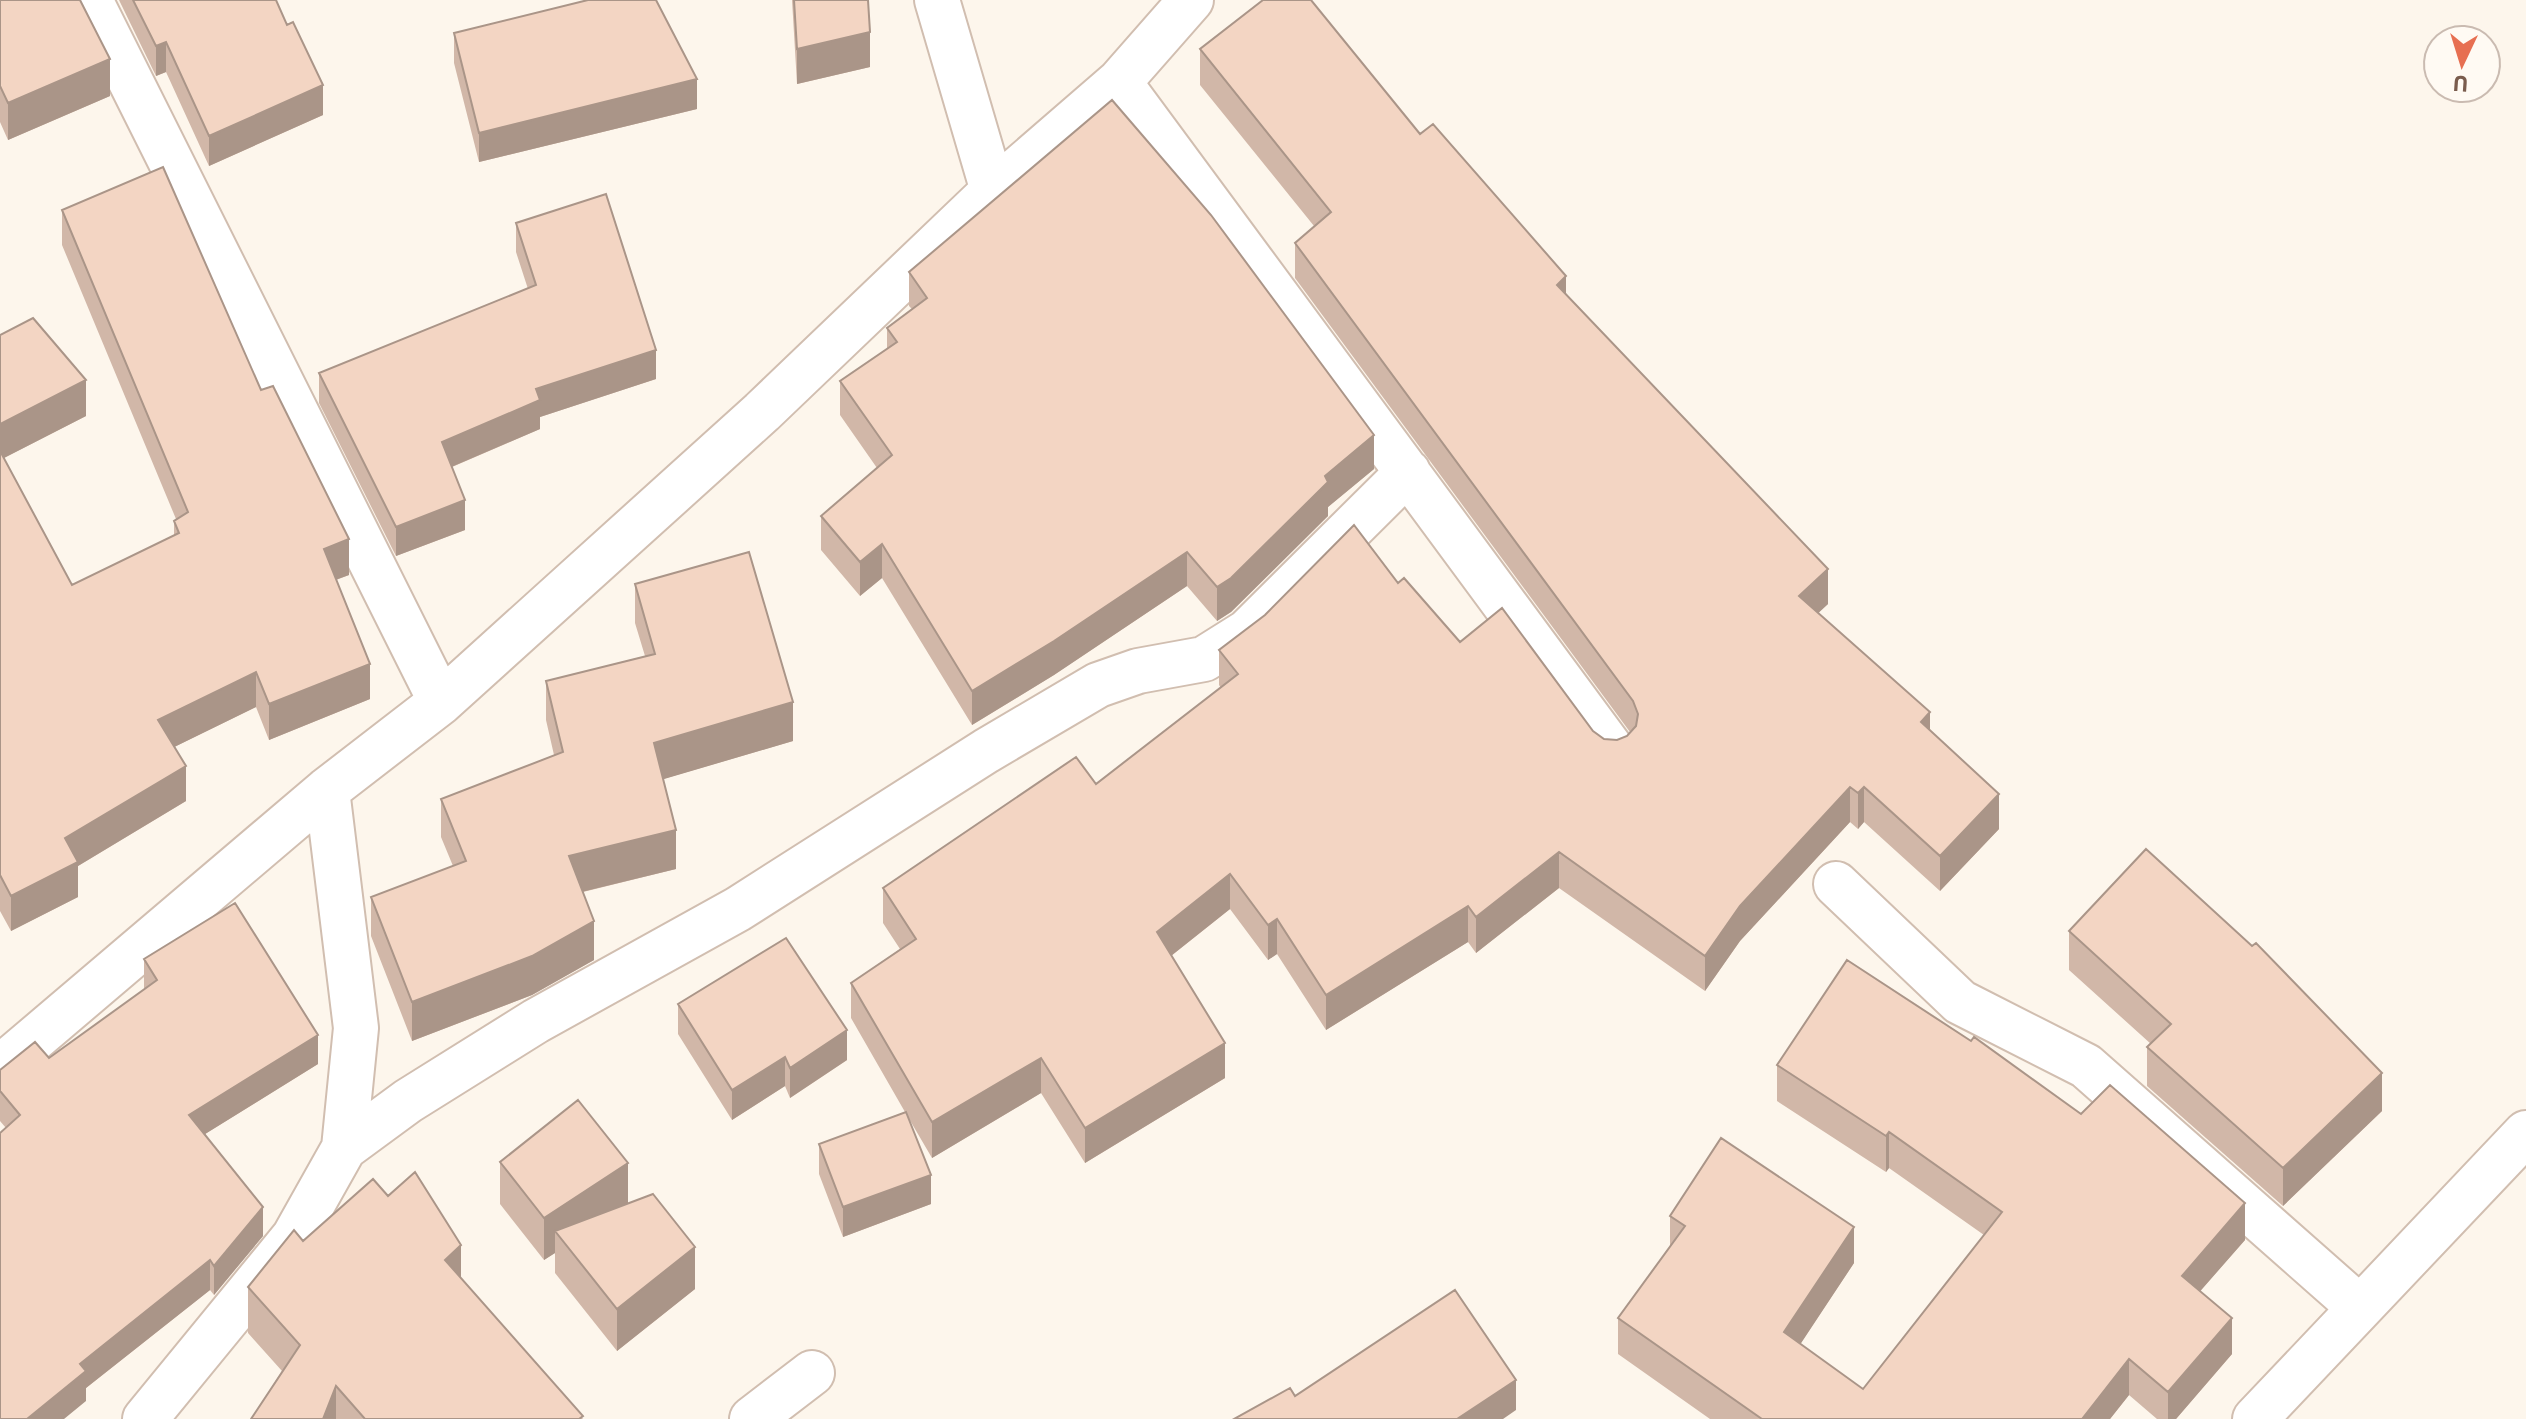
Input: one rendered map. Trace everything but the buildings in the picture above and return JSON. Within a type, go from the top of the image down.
[{"type":"street","points":[[90,0],[441,702]]},
{"type":"street","points":[[937,0],[993,191]]},
{"type":"street","points":[[2,1060],[327,790],[441,702],[762,412],[993,191],[1119,82],[1191,0]]},
{"type":"street","points":[[1119,82],[1613,751]]},
{"type":"street","points":[[344,1148],[408,1101],[536,1021],[738,909],[986,751],[1098,685],[1138,671],[1204,659],[1247,632],[1408,472]]},
{"type":"street","points":[[145,1419],[294,1237],[344,1148],[356,1028],[327,790]]},
{"type":"street","points":[[1836,884],[1960,1002],[2086,1066],[2359,1307]]},
{"type":"street","points":[[2255,1419],[2526,1133]]},
{"type":"street","points":[[752,1419],[812,1373]]}]
